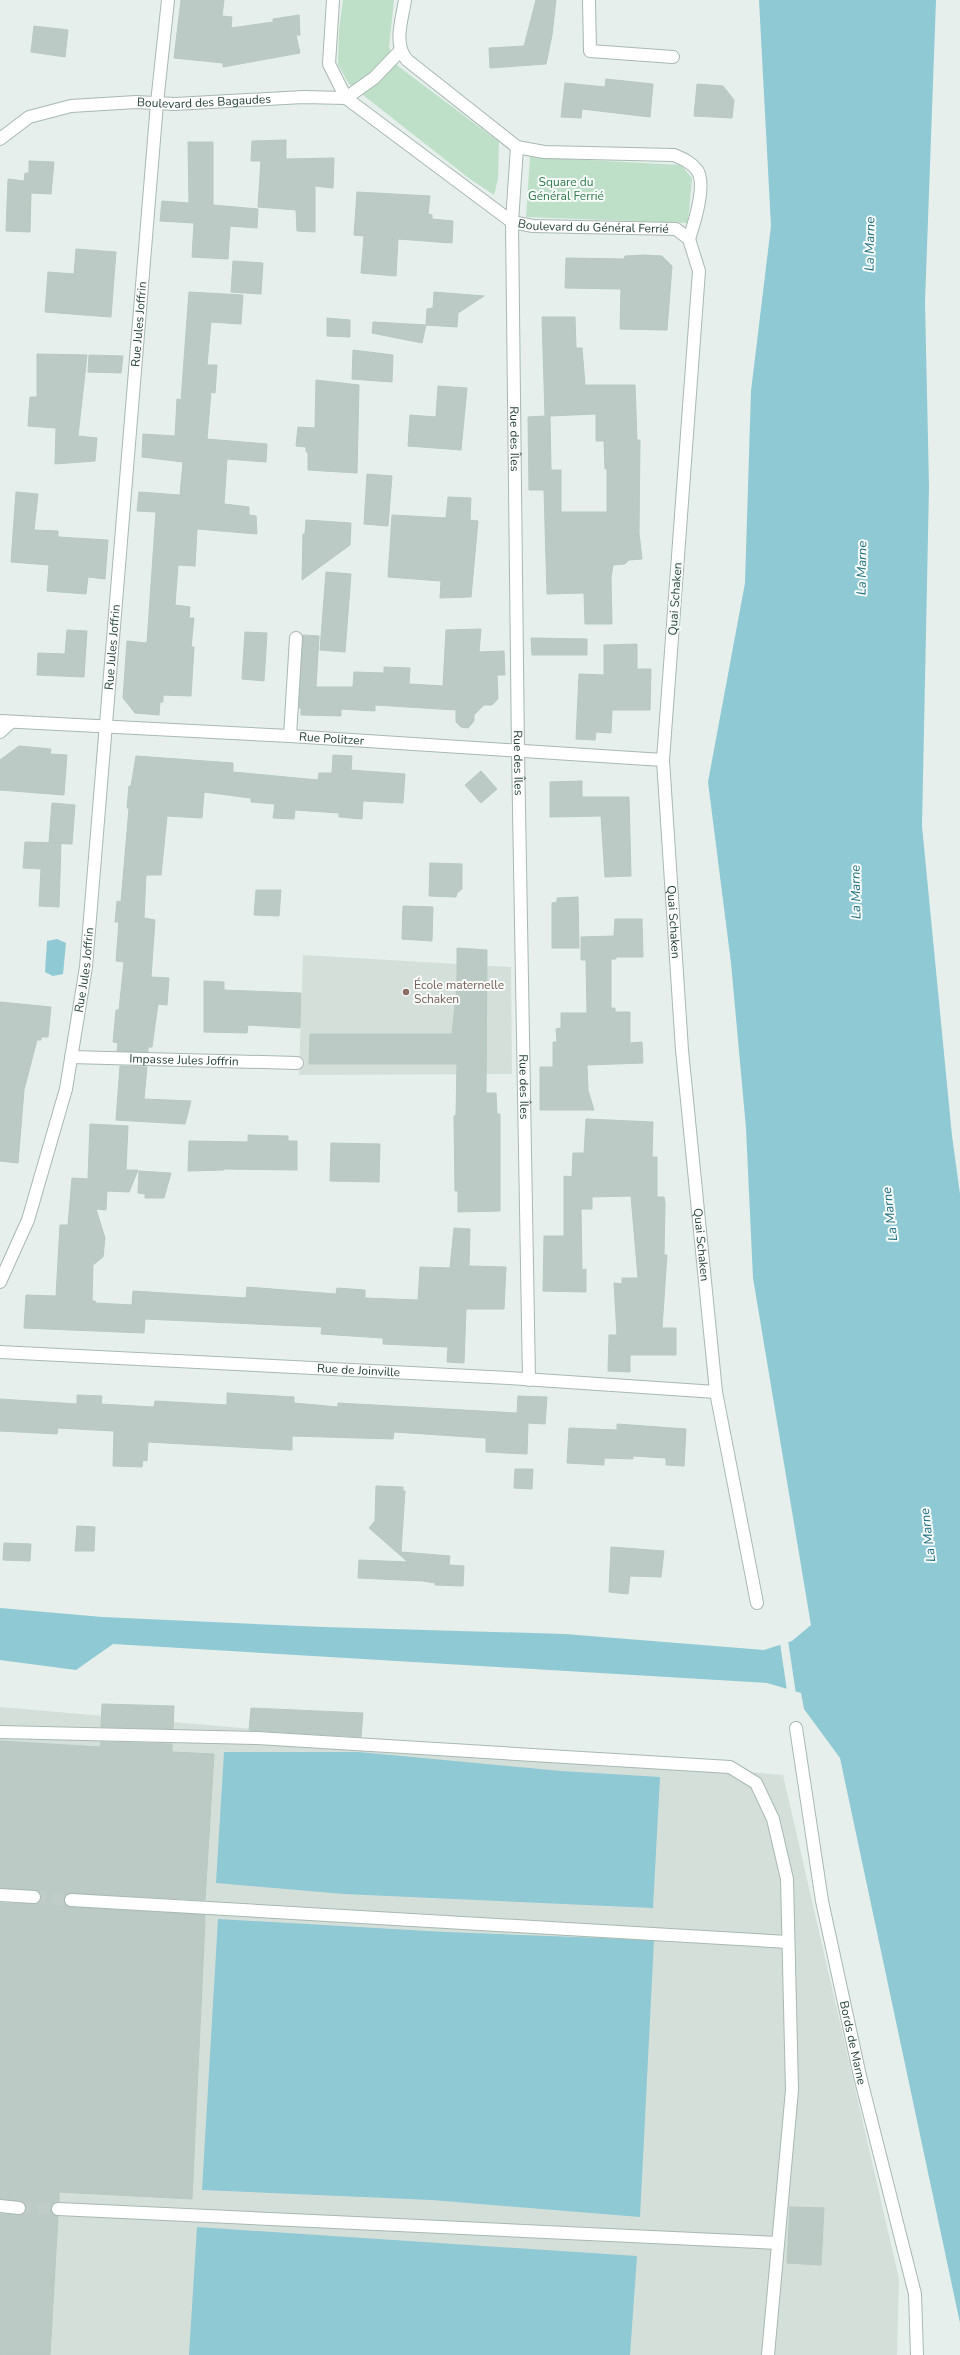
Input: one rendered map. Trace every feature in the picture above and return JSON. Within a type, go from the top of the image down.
[{"type":"street","name":"Rue Jules Joffrin","points":[[0,1282],[28,1220],[66,1089],[86,967],[107,727],[157,103],[168,0]]},
{"type":"street","name":"Boulevard du Général Ferrié","points":[[333,0],[329,64],[346,98],[512,222],[533,226],[676,229],[689,239]]},
{"type":"street","points":[[406,0],[399,39],[400,51],[407,60],[518,146],[544,152],[674,155],[689,161],[698,171],[701,187],[695,222],[689,239]]},
{"type":"street","points":[[589,0],[590,51],[673,57]]},
{"type":"street","points":[[346,98],[374,78],[400,51]]},
{"type":"street","name":"Boulevard des Bagaudes","points":[[0,139],[29,117],[71,106],[346,98]]},
{"type":"street","name":"Rue des Îles","points":[[518,146],[512,222],[518,751],[529,1380]]},
{"type":"street","name":"Quai Schaken","points":[[689,239],[700,271],[663,760],[682,1050],[716,1392],[757,1603]]},
{"type":"street","points":[[290,736],[296,638]]},
{"type":"street","points":[[0,732],[5,722]]},
{"type":"street","name":"Rue Politzer","points":[[5,722],[290,736],[663,760]]},
{"type":"street","name":"Impasse Jules Joffrin","points":[[71,1057],[297,1063]]},
{"type":"street","name":"Rue de Joinville","points":[[0,1352],[529,1380],[716,1392]]},
{"type":"street","name":"Bords de Marne","points":[[796,1728],[822,1901],[860,2076],[915,2294],[917,2355]]},
{"type":"street","points":[[0,1732],[257,1738],[730,1767],[756,1783],[773,1819],[787,1879],[792,2090],[768,2355]]},
{"type":"street","points":[[0,1895],[34,1897]]},
{"type":"street","points":[[71,1900],[788,1942]]},
{"type":"street","points":[[0,2206],[19,2208]]},
{"type":"street","points":[[58,2209],[778,2243]]},
{"type":"shaded area","name":"École maternelle Schaken","points":[[303,955],[511,967],[512,1074],[299,1075]]},
{"type":"shaded area","points":[[0,1707],[783,1775],[899,2279],[897,2355],[0,2355]]},
{"type":"green space","points":[[343,0],[394,0],[389,47],[398,66],[499,142],[498,179],[494,195],[470,179],[349,84],[338,65],[339,30]]},
{"type":"green space","name":"Square du Général Ferrié","points":[[530,157],[681,165],[692,178],[688,223],[526,217]]},
{"type":"water","name":"La Marne","points":[[759,0],[936,0],[925,302],[929,486],[922,826],[952,1136],[960,1194],[960,2323],[840,1758],[804,1709],[801,1693],[767,1683],[113,1644],[76,1670],[0,1660],[0,1608],[102,1617],[323,1627],[565,1634],[764,1650],[792,1641],[811,1625],[753,1278],[746,1128],[731,963],[708,782],[745,583],[751,391],[771,226]]},
{"type":"water","points":[[57,939],[66,943],[63,974],[53,976],[45,972],[47,941]]},
{"type":"water","points":[[224,1752],[359,1752],[561,1771],[660,1777],[653,1908],[344,1894],[216,1883]]},
{"type":"water","points":[[218,1919],[445,1932],[654,1940],[640,2217],[432,2200],[202,2190]]},
{"type":"water","points":[[197,2227],[637,2256],[630,2355],[189,2355]]},
{"type":"pier","points":[[788,1640],[796,1694],[787,1691],[780,1643]]},
{"type":"building","points":[[181,0],[224,0],[222,16],[232,17],[231,28],[273,22],[273,19],[299,15],[300,35],[296,35],[300,53],[223,67],[223,63],[174,58]]},
{"type":"building","points":[[536,0],[556,0],[552,35],[546,64],[490,68],[489,48],[524,46]]},
{"type":"building","points":[[34,26],[68,30],[65,57],[31,52]]},
{"type":"building","points":[[606,79],[653,84],[650,117],[582,109],[581,118],[561,117],[565,83],[605,87]]},
{"type":"building","points":[[697,84],[723,86],[734,100],[732,118],[694,116]]},
{"type":"building","points":[[286,140],[286,159],[334,158],[333,188],[315,186],[315,232],[297,231],[296,210],[258,207],[261,161],[251,161],[252,141]]},
{"type":"building","points":[[188,142],[213,142],[213,205],[258,209],[257,228],[230,226],[228,259],[192,257],[194,223],[160,221],[162,201],[189,203]]},
{"type":"building","points":[[29,161],[54,162],[51,194],[31,193],[30,232],[6,231],[8,179],[24,181],[25,173],[29,173]]},
{"type":"building","points":[[357,192],[430,196],[428,214],[432,215],[432,219],[453,221],[452,243],[398,239],[396,276],[361,273],[364,236],[354,235]]},
{"type":"building","points":[[76,249],[116,252],[111,317],[45,312],[48,272],[74,274]]},
{"type":"building","points":[[625,256],[662,256],[672,266],[667,330],[620,329],[621,289],[565,288],[566,258],[624,259]]},
{"type":"building","points":[[233,261],[263,263],[261,294],[231,292]]},
{"type":"building","points":[[189,292],[243,295],[241,324],[211,322],[207,365],[217,365],[215,393],[211,392],[207,439],[267,444],[266,462],[227,459],[224,504],[249,507],[249,515],[256,516],[257,534],[197,529],[195,566],[178,565],[175,605],[190,607],[189,618],[194,618],[191,647],[194,647],[191,696],[163,695],[163,702],[160,702],[159,715],[135,713],[123,698],[127,641],[147,643],[156,512],[137,511],[139,492],[180,495],[183,462],[142,457],[143,434],[175,436],[177,399],[181,400]]},
{"type":"building","points":[[434,292],[484,296],[458,313],[457,327],[426,325],[427,309],[433,308]]},
{"type":"building","points":[[542,317],[575,317],[576,348],[582,348],[585,385],[635,385],[637,440],[640,440],[639,533],[642,559],[629,560],[625,564],[613,565],[611,578],[612,624],[585,624],[584,593],[547,594],[544,490],[529,490],[528,417],[545,416]],"holes":[[[596,414],[596,441],[604,441],[605,469],[607,469],[607,512],[561,512],[561,470],[551,470],[550,416]]]},
{"type":"building","points":[[327,318],[350,320],[350,337],[327,336]]},
{"type":"building","points":[[373,322],[426,325],[422,343],[372,333]]},
{"type":"building","points":[[353,350],[393,355],[392,382],[352,379]]},
{"type":"building","points":[[37,354],[87,355],[78,436],[97,438],[95,461],[55,464],[56,428],[28,426],[30,397],[37,397]]},
{"type":"building","points":[[89,355],[123,356],[121,373],[88,372]]},
{"type":"building","points":[[316,380],[359,385],[357,473],[308,470],[308,452],[306,452],[306,447],[296,446],[298,427],[315,428]]},
{"type":"building","points":[[438,386],[467,388],[461,450],[408,446],[410,415],[436,417]]},
{"type":"building","points":[[367,474],[392,476],[388,526],[364,524]]},
{"type":"building","points":[[16,492],[38,494],[34,530],[58,531],[58,537],[108,540],[105,579],[88,577],[86,594],[47,591],[49,565],[11,562]]},
{"type":"building","points":[[448,497],[471,498],[470,520],[478,521],[471,597],[440,598],[441,581],[388,577],[392,515],[446,518]]},
{"type":"building","points":[[306,520],[351,523],[350,545],[302,580],[303,534],[305,534]]},
{"type":"building","points":[[326,572],[351,574],[345,652],[320,650]]},
{"type":"building","points":[[481,629],[479,652],[504,651],[505,675],[497,675],[498,699],[492,705],[484,705],[474,715],[474,721],[468,728],[461,727],[456,722],[456,710],[375,705],[375,711],[341,709],[341,716],[301,715],[301,708],[299,708],[303,635],[319,636],[316,687],[353,687],[354,672],[384,673],[384,667],[410,668],[409,684],[443,686],[446,630]]},
{"type":"building","points":[[67,630],[87,631],[84,677],[37,675],[38,653],[65,654]]},
{"type":"building","points":[[245,632],[267,633],[264,681],[242,679]]},
{"type":"building","points":[[531,638],[587,639],[587,655],[532,655]]},
{"type":"building","points":[[637,644],[637,669],[651,669],[650,710],[612,710],[611,733],[596,732],[595,740],[576,739],[579,674],[604,675],[604,645]]},
{"type":"building","points":[[19,746],[51,749],[50,754],[67,755],[64,795],[0,790],[0,760]]},
{"type":"building","points":[[333,755],[352,756],[351,770],[405,774],[403,803],[363,801],[362,819],[339,817],[339,813],[295,810],[294,819],[273,818],[275,804],[251,802],[251,798],[204,792],[202,818],[167,816],[161,875],[146,875],[144,918],[155,920],[151,977],[169,978],[167,1005],[158,1004],[152,1047],[148,1047],[148,1052],[117,1051],[118,1043],[113,1042],[116,1010],[119,1010],[124,962],[116,961],[119,922],[115,922],[117,901],[121,902],[129,808],[127,808],[129,786],[131,786],[136,756],[233,763],[233,772],[318,780],[319,773],[332,773]]},
{"type":"building","points":[[481,771],[497,789],[481,803],[465,785]]},
{"type":"building","points":[[582,781],[582,797],[629,797],[631,876],[605,877],[601,816],[550,817],[550,782]]},
{"type":"building","points":[[52,803],[75,805],[72,844],[49,843]]},
{"type":"building","points":[[25,842],[61,843],[59,907],[39,906],[41,869],[23,868]]},
{"type":"building","points":[[430,863],[462,864],[462,889],[457,893],[456,897],[429,896]]},
{"type":"building","points":[[256,890],[281,890],[279,916],[254,915]]},
{"type":"building","points":[[578,897],[579,948],[552,948],[552,903],[557,902],[557,898]]},
{"type":"building","points":[[403,906],[433,907],[432,941],[402,939]]},
{"type":"building","points":[[615,919],[642,919],[643,957],[616,957],[616,959],[611,959],[611,1008],[615,1008],[615,1012],[630,1012],[630,1043],[642,1042],[643,1063],[587,1065],[588,1090],[594,1110],[540,1110],[540,1067],[553,1067],[553,1042],[557,1042],[556,1029],[561,1028],[561,1013],[587,1013],[586,960],[581,960],[581,937],[614,936]]},
{"type":"building","points":[[457,948],[487,950],[486,1093],[496,1093],[497,1114],[500,1114],[500,1211],[458,1212],[458,1191],[455,1191],[454,1116],[456,1115],[457,1064],[309,1064],[310,1034],[452,1034],[457,986]]},
{"type":"building","points":[[204,981],[224,982],[224,990],[301,993],[300,1028],[248,1025],[247,1033],[204,1032]]},
{"type":"building","points":[[0,1002],[51,1007],[48,1037],[41,1037],[41,1040],[37,1040],[24,1090],[18,1163],[0,1161]]},
{"type":"building","points":[[120,1066],[147,1067],[144,1099],[191,1101],[185,1124],[116,1120]]},
{"type":"building","points":[[586,1119],[653,1122],[652,1157],[657,1157],[657,1197],[664,1197],[665,1203],[664,1255],[667,1255],[662,1328],[676,1328],[676,1355],[630,1355],[630,1372],[608,1371],[609,1335],[617,1335],[614,1283],[622,1284],[622,1278],[638,1278],[631,1196],[592,1197],[592,1209],[581,1209],[582,1270],[586,1269],[586,1292],[543,1291],[544,1236],[564,1236],[564,1176],[572,1177],[573,1153],[584,1153]]},
{"type":"building","points":[[90,1124],[128,1126],[126,1170],[138,1170],[129,1192],[107,1191],[106,1210],[96,1209],[105,1238],[103,1257],[93,1265],[92,1301],[95,1301],[96,1303],[132,1305],[133,1291],[246,1298],[247,1287],[336,1294],[337,1288],[365,1290],[365,1298],[418,1300],[420,1267],[450,1268],[454,1228],[470,1229],[469,1266],[506,1267],[504,1309],[466,1309],[464,1363],[447,1362],[448,1347],[383,1344],[383,1338],[321,1334],[322,1327],[145,1319],[144,1333],[24,1328],[26,1295],[56,1296],[60,1225],[68,1225],[72,1178],[88,1179]]},
{"type":"building","points":[[248,1135],[288,1136],[288,1141],[297,1141],[297,1170],[224,1169],[188,1171],[189,1141],[248,1142]]},
{"type":"building","points":[[331,1143],[380,1144],[379,1182],[330,1181]]},
{"type":"building","points":[[139,1171],[171,1173],[164,1198],[145,1198],[145,1194],[138,1193]]},
{"type":"building","points":[[227,1393],[294,1397],[294,1403],[338,1407],[338,1403],[517,1413],[518,1396],[547,1397],[545,1424],[528,1423],[527,1454],[486,1452],[486,1438],[394,1432],[393,1439],[292,1436],[292,1450],[148,1442],[147,1461],[143,1460],[142,1467],[113,1466],[114,1431],[58,1428],[57,1434],[0,1431],[0,1399],[77,1404],[77,1395],[102,1396],[101,1404],[154,1407],[155,1401],[227,1405]]},
{"type":"building","points":[[617,1424],[686,1429],[684,1466],[666,1465],[666,1458],[633,1456],[633,1459],[604,1458],[604,1465],[567,1463],[569,1428],[617,1430]]},
{"type":"building","points":[[515,1469],[533,1469],[532,1489],[514,1488]]},
{"type":"building","points":[[376,1486],[403,1487],[403,1491],[405,1491],[401,1552],[450,1556],[449,1565],[464,1566],[463,1586],[435,1585],[435,1583],[423,1581],[358,1578],[359,1560],[408,1562],[369,1528],[375,1521]]},
{"type":"building","points":[[77,1526],[95,1527],[94,1551],[75,1551]]},
{"type":"building","points":[[4,1543],[31,1544],[30,1561],[3,1560]]},
{"type":"building","points":[[611,1547],[664,1551],[661,1577],[630,1576],[628,1594],[609,1592]]},
{"type":"building","points":[[102,1704],[174,1706],[173,1729],[101,1727]]},
{"type":"building","points":[[251,1708],[363,1713],[361,1737],[249,1730]]},
{"type":"building","points":[[0,1741],[100,1747],[101,1742],[172,1744],[172,1752],[214,1754],[205,1900],[71,1893],[67,1894],[64,1899],[65,1904],[71,1907],[205,1915],[205,1921],[192,2199],[59,2192],[59,2202],[54,2203],[51,2208],[52,2213],[58,2216],[50,2355],[0,2355],[0,2214],[22,2215],[26,2205],[20,2201],[0,2199],[0,1903],[34,1904],[40,1901],[41,1897],[38,1891],[35,1890],[0,1888]]},
{"type":"building","points":[[790,2207],[824,2208],[821,2265],[787,2263]]},
{"type":"tunnel","points":[[34,1897],[71,1900]]},
{"type":"tunnel","points":[[19,2208],[58,2209]]},
{"type":"place","name":"École maternelle Schaken","points":[[406,992]]}]
